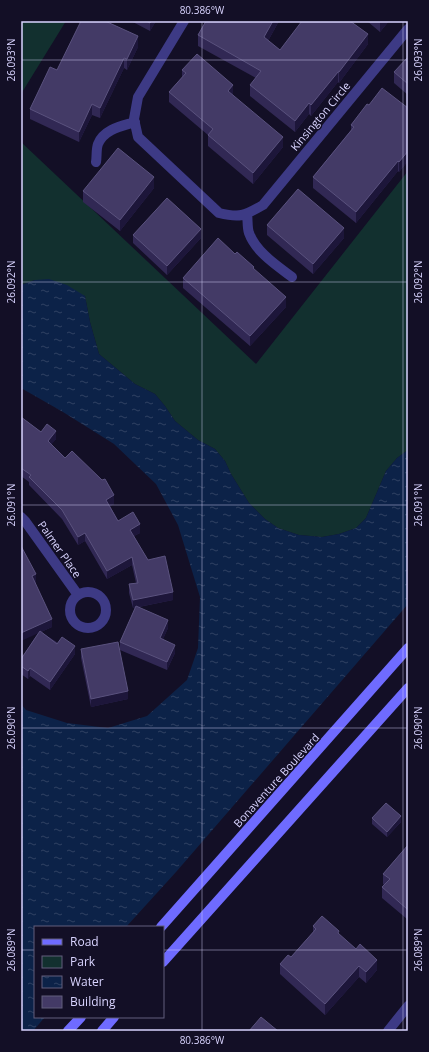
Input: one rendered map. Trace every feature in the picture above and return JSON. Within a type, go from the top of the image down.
[{"type":"main road","name":"Bonaventure Boulevard","points":[[162,926],[408,648]]},
{"type":"main road","points":[[164,961],[408,688]]},
{"type":"main road","points":[[68,1031],[80,1018]]},
{"type":"main road","points":[[102,1031],[113,1018]]},
{"type":"street","name":"Kinsington Circle","points":[[184,21],[138,97],[134,119],[138,137],[219,212],[232,216],[247,214],[263,205],[408,29]]},
{"type":"street","points":[[96,162],[98,144],[105,134],[114,129],[135,122]]},
{"type":"street","points":[[247,214],[248,232],[254,244],[268,258],[292,277]]},
{"type":"street","name":"Palmer Place","points":[[21,517],[26,521],[78,595]]},
{"type":"street","points":[[388,1031],[408,1006]]},
{"type":"green space","points":[[21,21],[66,21],[21,94]]},
{"type":"green space","points":[[21,142],[256,364],[408,171],[408,450],[397,458],[386,471],[366,518],[356,528],[339,534],[322,537],[299,535],[278,528],[265,519],[249,503],[231,474],[225,461],[215,449],[198,440],[175,421],[155,394],[135,384],[99,354],[90,322],[85,296],[35,280],[21,285]]},
{"type":"water","points":[[49,279],[67,285],[85,296],[90,322],[99,354],[135,384],[155,394],[175,421],[198,440],[215,449],[225,461],[231,474],[249,503],[265,519],[278,528],[299,535],[322,537],[339,534],[356,528],[366,518],[386,471],[397,458],[408,450],[408,604],[176,872],[127,926],[34,926],[34,1018],[44,1018],[33,1031],[21,1031],[21,704],[26,710],[67,723],[108,728],[147,716],[187,680],[198,648],[200,597],[178,525],[156,484],[114,444],[21,388],[21,285],[35,280]]},
{"type":"building","points":[[81,21],[105,21],[138,36],[127,59],[124,58],[100,108],[92,104],[79,132],[30,109],[50,67],[57,70]]},
{"type":"building","points":[[206,21],[273,21],[264,37],[280,50],[302,21],[350,21],[368,34],[339,72],[311,105],[309,103],[295,121],[250,85],[261,71],[198,35]]},
{"type":"building","points":[[197,54],[233,85],[228,91],[283,137],[253,173],[208,135],[213,129],[169,92],[186,73],[182,70]]},
{"type":"building","points":[[408,57],[408,84],[394,72]]},
{"type":"building","points":[[382,88],[408,108],[408,151],[356,212],[313,177],[354,127],[351,125],[367,104],[369,105]]},
{"type":"building","points":[[118,148],[154,177],[120,220],[83,191]]},
{"type":"building","points":[[298,189],[344,228],[313,264],[267,225]]},
{"type":"building","points":[[167,198],[201,229],[167,266],[133,235]]},
{"type":"building","points":[[218,238],[235,254],[237,252],[286,297],[250,336],[183,278]]},
{"type":"building","points":[[21,417],[41,432],[47,424],[56,431],[48,441],[65,458],[72,451],[102,480],[105,479],[114,495],[106,500],[118,521],[133,512],[140,524],[130,530],[148,560],[165,556],[173,592],[133,600],[129,584],[138,583],[132,557],[107,571],[85,533],[78,537],[62,510],[29,477],[31,475],[21,468]]},
{"type":"building","points":[[21,546],[36,574],[32,576],[52,619],[21,633]]},
{"type":"building","points":[[136,606],[168,620],[160,638],[175,645],[167,662],[120,642]]},
{"type":"building","points":[[40,631],[57,644],[62,637],[75,646],[50,682],[30,668],[28,671],[21,666],[21,659]]},
{"type":"building","points":[[118,642],[128,691],[91,699],[81,649]]},
{"type":"building","points":[[386,803],[401,816],[387,832],[372,818]]},
{"type":"building","points":[[408,845],[407,909],[382,887],[390,879],[383,874]]},
{"type":"building","points":[[322,916],[356,949],[360,944],[377,960],[366,972],[359,966],[325,1004],[280,964],[288,955],[291,957],[316,929],[313,926]]},
{"type":"building","points":[[261,1017],[278,1031],[249,1031]]}]
